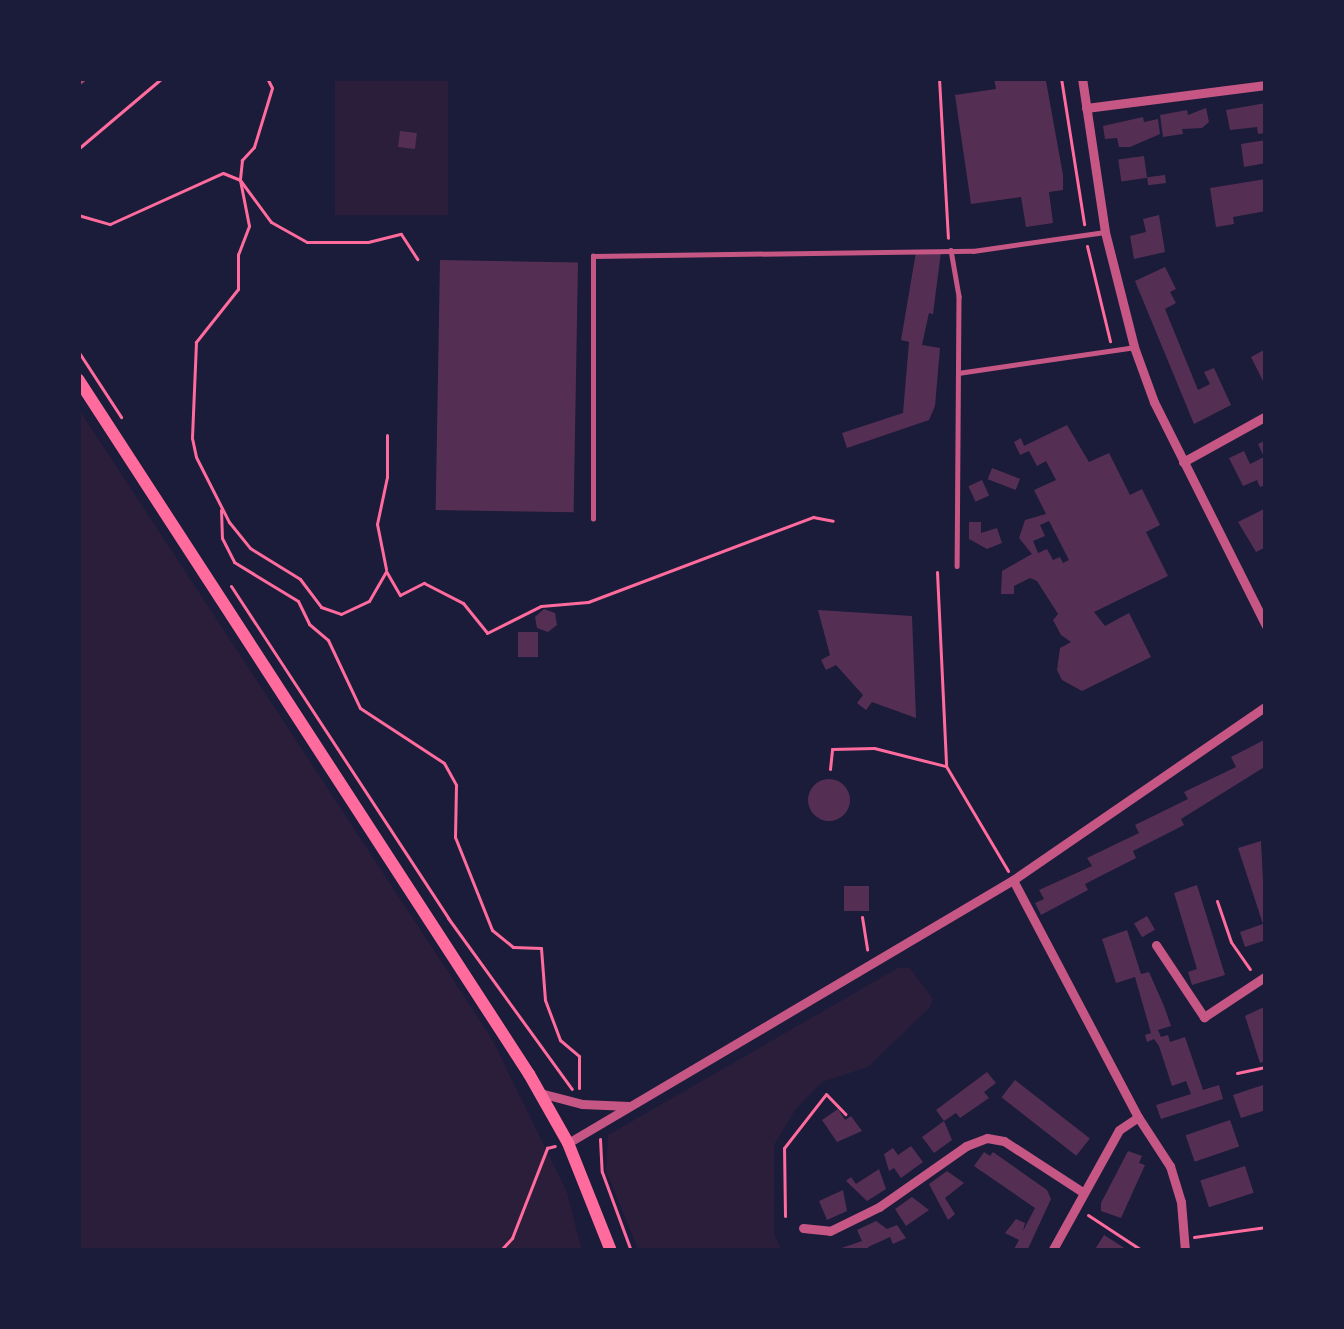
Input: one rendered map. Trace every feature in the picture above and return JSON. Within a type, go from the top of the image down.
[{"type":"main road","points":[[78,379],[247,632],[540,1093],[568,1143],[611,1251]]},
{"type":"street","points":[[1082,78],[1106,232],[1134,347],[1183,462],[1266,626]]},
{"type":"street","points":[[1086,108],[1266,85]]},
{"type":"street","points":[[1183,462],[1266,416]]},
{"type":"street","points":[[568,1143],[1013,880],[1266,706]]},
{"type":"street","points":[[1013,880],[1138,1117],[1170,1166],[1185,1251]]},
{"type":"street","points":[[1156,945],[1204,1017],[1262,979]]},
{"type":"street","points":[[540,1093],[582,1104],[629,1106]]},
{"type":"street","points":[[1052,1251],[1120,1130],[1138,1117]]},
{"type":"street","points":[[803,1228],[830,1231],[863,1215],[966,1146],[987,1138],[1004,1141],[1084,1192]]},
{"type":"lane","points":[[593,519],[593,256],[951,250],[1106,232]]},
{"type":"lane","points":[[951,250],[959,296],[957,566]]},
{"type":"lane","points":[[958,374],[1134,347]]},
{"type":"path","points":[[78,148],[162,78]]},
{"type":"path","points":[[267,78],[272,88],[254,146],[242,160],[240,180],[249,226],[238,254],[238,290],[196,342],[192,438],[221,508],[250,548],[300,579],[321,607],[341,614],[369,601],[386,571]]},
{"type":"path","points":[[939,78],[942,202],[951,250]]},
{"type":"path","points":[[78,215],[110,224],[223,173],[240,180],[271,222],[307,242],[368,242],[401,234],[417,259]]},
{"type":"path","points":[[78,351],[124,422]]},
{"type":"path","points":[[387,435],[387,478],[377,524],[386,571],[400,595],[424,584],[463,603],[487,633],[541,607],[588,602],[813,518],[832,521]]},
{"type":"path","points":[[221,508],[222,538],[233,562],[298,601],[309,624],[328,640],[360,708],[445,763],[456,785],[455,837],[492,930],[513,947],[541,948],[545,1000],[560,1040],[580,1056],[582,1082],[576,1095],[448,918],[227,580]]},
{"type":"path","points":[[937,572],[940,742],[946,766],[1013,880]]},
{"type":"path","points":[[830,769],[832,749],[874,748],[946,766]]},
{"type":"path","points":[[1217,901],[1231,942],[1262,979]]},
{"type":"path","points":[[862,917],[872,963]]},
{"type":"path","points":[[1237,1073],[1266,1067]]},
{"type":"path","points":[[784,1216],[784,1148],[826,1094],[845,1114]]},
{"type":"path","points":[[595,1126],[602,1172],[632,1251]]},
{"type":"path","points":[[500,1251],[512,1238],[548,1148],[568,1143]]},
{"type":"path","points":[[1075,1209],[1108,1224],[1143,1251]]},
{"type":"path","points":[[1186,1237],[1266,1226]]},
{"type":"shaded area","points":[[335,78],[448,78],[448,215],[335,215]]},
{"type":"shaded area","points":[[78,408],[492,1039],[567,1192],[582,1251],[78,1251]]},
{"type":"shaded area","points":[[898,968],[910,968],[933,999],[930,1007],[868,1067],[822,1082],[795,1110],[774,1145],[774,1234],[782,1251],[639,1251],[606,1171],[608,1135]]},
{"type":"building","points":[[994,78],[1046,81],[1063,175],[1063,190],[1049,192],[1053,223],[1026,227],[1021,197],[971,204],[955,95],[996,89]]},
{"type":"building","points":[[1266,103],[1266,133],[1258,134],[1257,127],[1230,130],[1226,110]]},
{"type":"building","points":[[1206,108],[1209,122],[1202,128],[1163,137],[1160,115],[1187,110],[1188,115]]},
{"type":"building","points":[[1143,117],[1144,122],[1158,119],[1160,134],[1130,147],[1119,147],[1117,138],[1105,139],[1103,126]]},
{"type":"building","points":[[400,131],[417,133],[415,149],[398,147]]},
{"type":"building","points":[[1266,140],[1266,163],[1244,167],[1241,144]]},
{"type":"building","points":[[1144,156],[1147,178],[1121,181],[1118,160]]},
{"type":"building","points":[[1165,175],[1166,183],[1148,185],[1147,177]]},
{"type":"building","points":[[1266,179],[1266,211],[1233,217],[1234,224],[1216,227],[1210,188]]},
{"type":"building","points":[[1159,215],[1165,252],[1134,259],[1130,236],[1146,232],[1143,219]]},
{"type":"building","points":[[916,252],[941,252],[933,314],[929,313],[922,345],[940,348],[935,406],[929,420],[847,448],[842,433],[903,413],[909,342],[901,340]]},
{"type":"building","points":[[440,260],[578,262],[574,512],[436,510]]},
{"type":"building","points":[[1165,267],[1176,289],[1170,292],[1176,303],[1165,309],[1198,390],[1210,384],[1204,372],[1214,368],[1231,405],[1194,424],[1135,281]]},
{"type":"building","points":[[1266,349],[1266,387],[1251,357]]},
{"type":"building","points":[[1067,425],[1089,462],[1109,453],[1130,495],[1142,489],[1160,525],[1146,532],[1168,576],[1094,612],[1105,626],[1129,613],[1151,657],[1082,691],[1062,680],[1057,670],[1060,648],[1071,642],[1061,635],[1053,620],[1058,614],[1037,581],[1030,578],[1014,586],[1014,594],[1001,594],[1002,571],[1032,554],[1019,538],[1025,520],[1046,514],[1034,490],[1056,480],[1046,461],[1037,466],[1029,451],[1020,455],[1014,442],[1021,438],[1024,446]],"holes":[[[1049,521],[1069,560],[1053,560],[1047,549],[1038,553],[1033,541],[1045,536],[1040,525]]]},
{"type":"building","points":[[1266,440],[1266,485],[1260,487],[1257,480],[1243,486],[1229,458],[1244,451],[1250,464],[1264,457],[1258,444]]},
{"type":"building","points":[[992,468],[1020,479],[1016,490],[988,479]]},
{"type":"building","points":[[982,480],[989,495],[976,502],[968,486]]},
{"type":"building","points":[[1266,508],[1266,547],[1256,552],[1238,522]]},
{"type":"building","points":[[969,522],[981,522],[981,533],[997,528],[1002,543],[987,549],[969,539]]},
{"type":"building","points":[[544,609],[555,613],[557,625],[548,632],[537,628],[535,617]]},
{"type":"building","points":[[818,610],[912,616],[916,718],[872,702],[866,710],[857,703],[863,695],[836,665],[826,670],[821,660],[830,655]]},
{"type":"building","points":[[518,632],[538,632],[538,657],[518,657]]},
{"type":"building","points":[[1266,739],[1266,766],[1181,819],[1184,825],[1133,851],[1136,858],[1085,884],[1088,890],[1041,915],[1035,903],[1044,899],[1039,890],[1092,866],[1087,858],[1139,833],[1135,825],[1188,799],[1184,792],[1236,767],[1231,757]]},
{"type":"building","points":[[829,779],[844,785],[850,800],[844,815],[829,821],[814,815],[808,800],[814,785]]},
{"type":"building","points":[[1261,841],[1266,940],[1245,947],[1240,932],[1263,924],[1238,848]]},
{"type":"building","points":[[1197,885],[1225,975],[1192,985],[1188,972],[1197,969],[1174,893]]},
{"type":"building","points":[[844,886],[869,886],[869,911],[844,911]]},
{"type":"building","points":[[1147,916],[1155,930],[1142,937],[1134,924]]},
{"type":"building","points":[[1127,930],[1141,974],[1149,972],[1171,1026],[1158,1030],[1161,1037],[1168,1035],[1170,1042],[1185,1037],[1203,1090],[1219,1085],[1223,1099],[1161,1119],[1156,1105],[1191,1094],[1186,1081],[1172,1086],[1159,1046],[1154,1039],[1147,1042],[1145,1035],[1151,1033],[1135,977],[1116,983],[1102,939]]},
{"type":"building","points":[[1266,1006],[1266,1061],[1260,1063],[1245,1016]]},
{"type":"building","points":[[987,1072],[996,1083],[984,1092],[989,1098],[960,1118],[956,1113],[944,1121],[936,1110]]},
{"type":"building","points":[[1015,1080],[1090,1138],[1076,1156],[1001,1097]]},
{"type":"building","points":[[1266,1084],[1266,1110],[1241,1118],[1233,1095]]},
{"type":"building","points":[[838,1109],[845,1120],[851,1116],[862,1131],[837,1142],[822,1120]]},
{"type":"building","points":[[1230,1120],[1239,1146],[1195,1162],[1186,1135]]},
{"type":"building","points":[[944,1121],[952,1140],[934,1153],[922,1137]]},
{"type":"building","points":[[911,1146],[923,1162],[901,1178],[894,1168],[889,1171],[884,1154],[893,1148],[898,1155]]},
{"type":"building","points":[[1128,1151],[1142,1156],[1139,1163],[1145,1165],[1121,1218],[1101,1211],[1101,1203]]},
{"type":"building","points":[[984,1152],[990,1156],[993,1152],[1047,1190],[1051,1199],[1027,1251],[1013,1251],[1019,1240],[1005,1233],[1016,1219],[1025,1223],[1023,1231],[1035,1208],[974,1166]]},
{"type":"building","points":[[1245,1166],[1254,1193],[1209,1207],[1200,1181]]},
{"type":"building","points":[[879,1169],[886,1189],[867,1201],[846,1181],[851,1177],[856,1184]]},
{"type":"building","points":[[947,1171],[964,1183],[945,1198],[955,1214],[948,1220],[929,1184]]},
{"type":"building","points":[[843,1190],[847,1211],[827,1220],[819,1201]]},
{"type":"building","points":[[912,1197],[929,1210],[906,1226],[895,1209]]},
{"type":"building","points":[[876,1221],[887,1229],[897,1225],[906,1238],[893,1244],[890,1237],[868,1247],[870,1251],[833,1251],[862,1241],[857,1230]]},
{"type":"building","points":[[1104,1235],[1129,1251],[1094,1251]]},
{"type":"railway","points":[[78,83],[84,78]]}]
